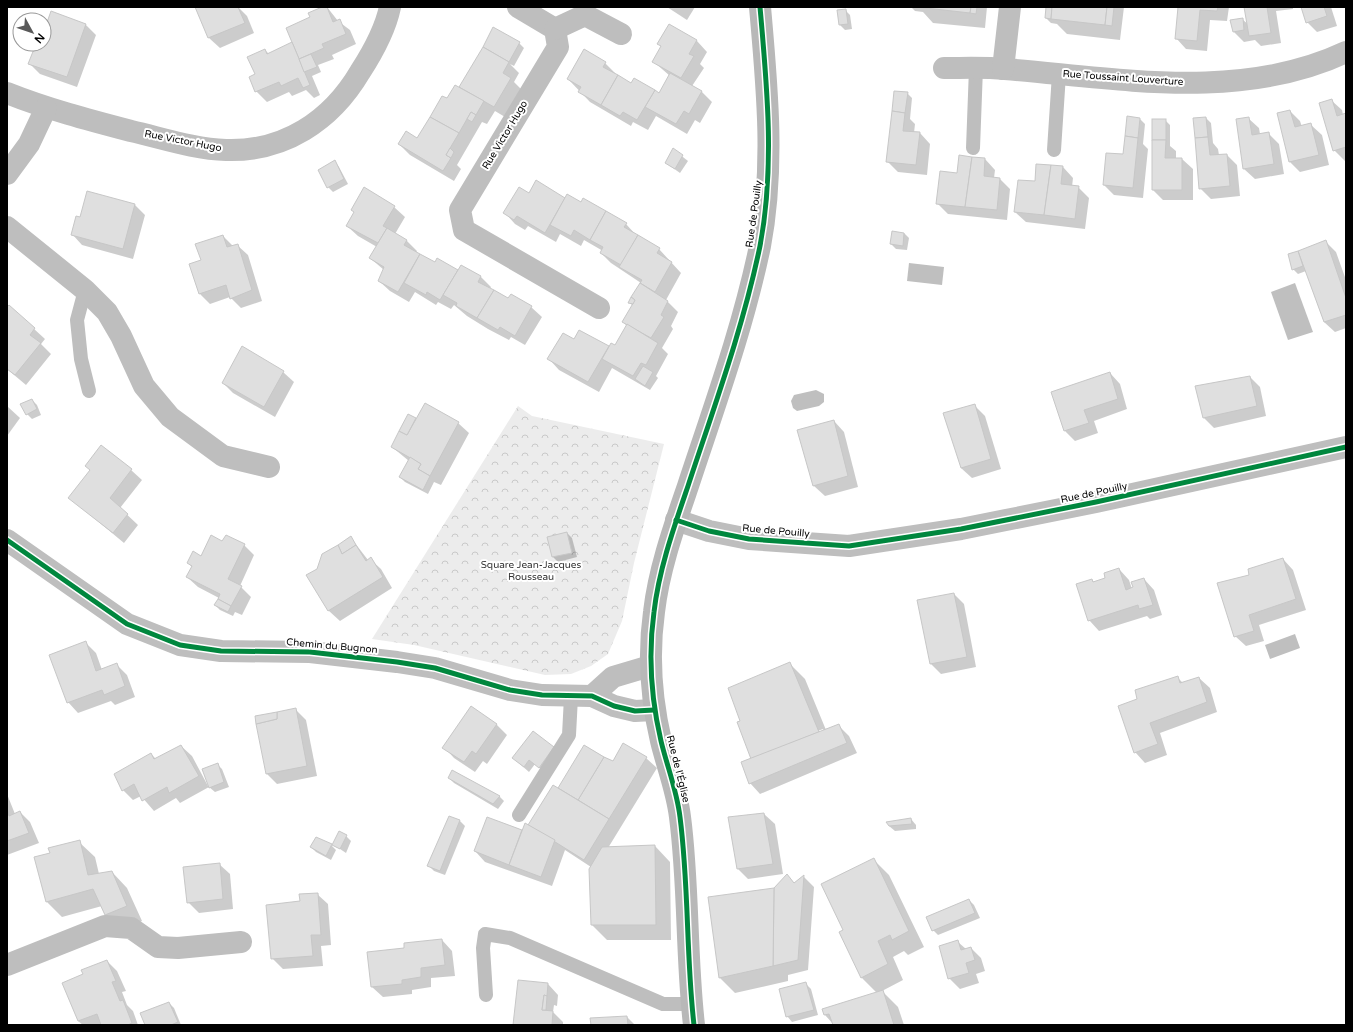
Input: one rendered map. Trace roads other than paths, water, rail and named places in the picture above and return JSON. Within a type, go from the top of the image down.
[{"type":"street","name":"Rue Victor Hugo","points":[[7,93],[46,108],[112,126],[197,146],[226,150],[251,149],[276,145],[321,119],[339,101],[356,80],[382,34],[390,7]]},
{"type":"street","points":[[518,7],[555,29],[585,16],[621,34]]},
{"type":"street","name":"Rue de Pouilly","points":[[760,7],[766,82],[769,164],[767,198],[760,245],[729,358],[676,520],[709,531],[749,540],[849,546],[961,529],[1096,502],[1346,447]]},
{"type":"street","points":[[1002,69],[1010,7]]},
{"type":"street","name":"Rue Victor Hugo","points":[[555,29],[558,47],[460,210],[464,230],[599,308]]},
{"type":"street","name":"Rue Toussaint Louverture","points":[[944,68],[1002,69],[1160,83],[1230,82],[1288,72],[1334,58],[1346,52]]},
{"type":"street","points":[[7,174],[29,144],[46,108]]},
{"type":"street","points":[[7,227],[85,290],[108,312],[144,386],[170,417],[223,456],[269,467]]},
{"type":"street","name":"Rue de l'Église","points":[[676,520],[658,585],[651,638],[650,666],[654,710],[680,814],[693,1015]]},
{"type":"street","name":"Chemin du Bugnon","points":[[7,540],[127,624],[180,645],[221,651],[310,652],[397,662],[435,668],[510,690],[542,695],[582,696],[614,706],[635,710],[654,710]]},
{"type":"street","points":[[582,696],[613,677],[650,666]]},
{"type":"street","points":[[7,965],[105,926],[131,928],[158,947],[178,948],[241,942]]},
{"type":"lane","points":[[973,148],[976,68]]},
{"type":"lane","points":[[1054,150],[1059,74]]},
{"type":"lane","points":[[85,290],[77,320],[81,359],[89,391]]},
{"type":"lane","points":[[519,815],[569,735],[582,696]]},
{"type":"lane","name":"Rue de l'Église","points":[[486,995],[482,948],[485,934],[510,938],[663,1004],[693,1015]]},
{"type":"park label","name":"Square Jean-Jacques Rousseau","points":[[531,570]]}]
